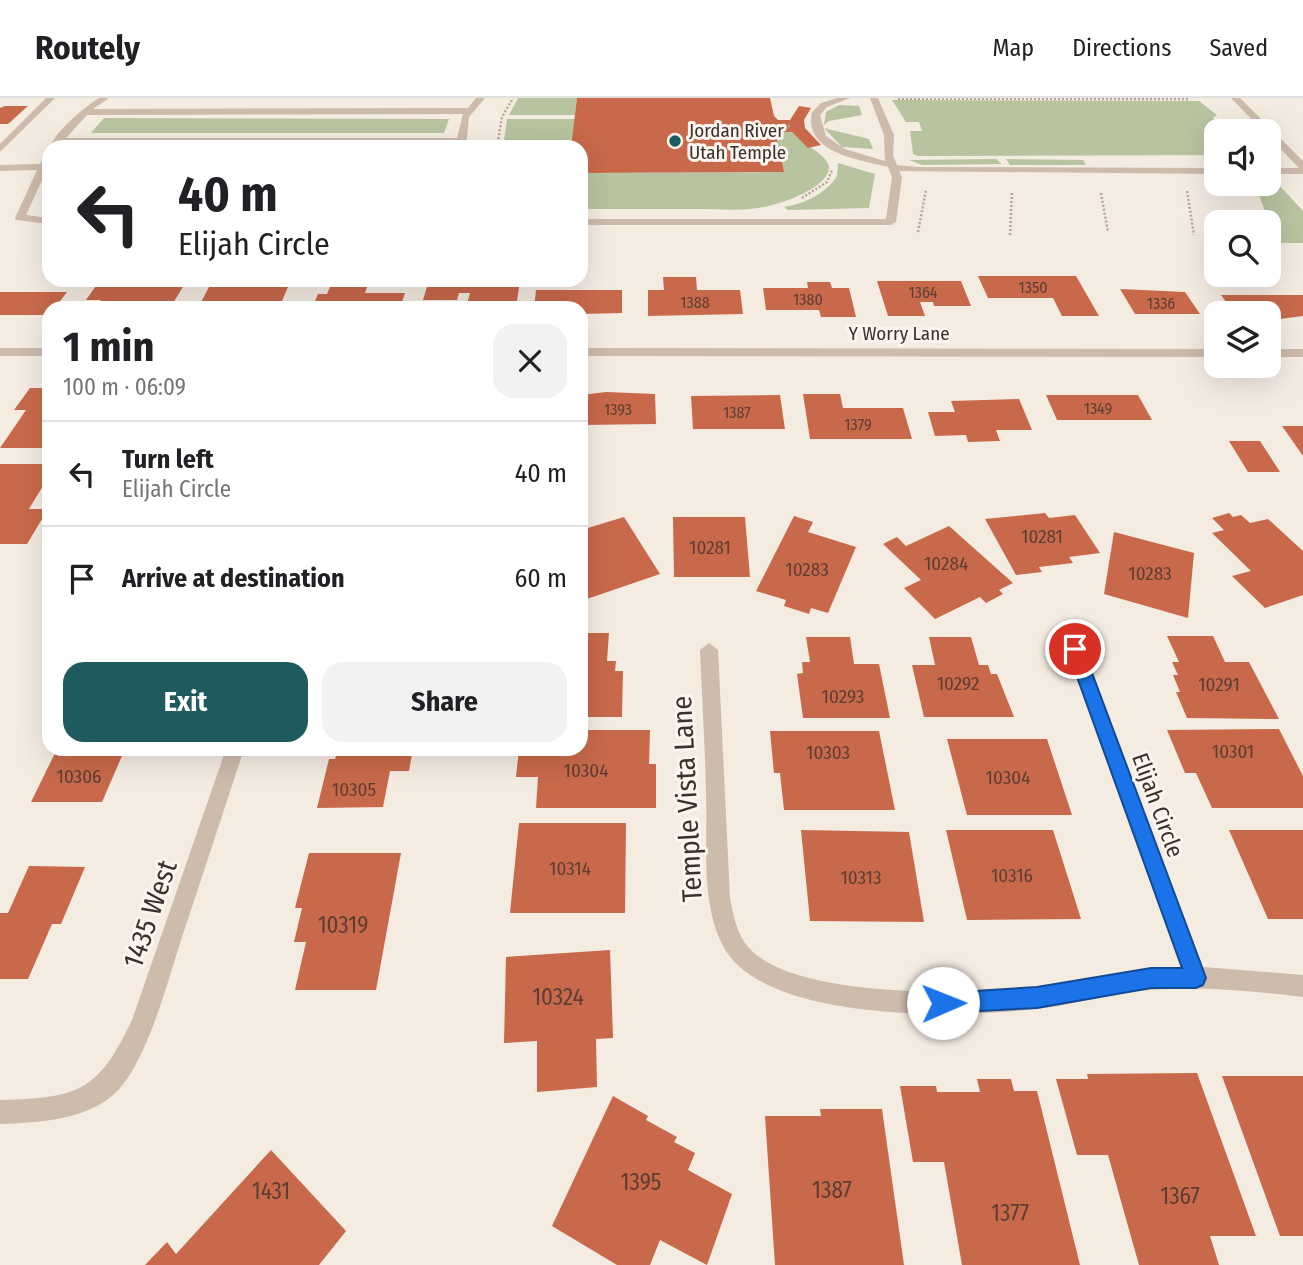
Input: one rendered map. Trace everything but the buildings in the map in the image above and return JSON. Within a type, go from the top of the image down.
[{"type":"street","points":[[0,149],[51,98]]},
{"type":"street","points":[[59,140],[85,111],[105,98]]},
{"type":"street","points":[[462,140],[465,117],[481,98]]},
{"type":"street","points":[[846,98],[824,105],[815,114],[814,126],[818,135],[829,146],[845,153],[893,166],[929,170],[1204,171]]},
{"type":"street","points":[[588,222],[891,222],[897,177],[888,155],[889,135],[873,98]]},
{"type":"street","points":[[1235,98],[1255,119]]},
{"type":"street","points":[[85,111],[470,111]]},
{"type":"street","points":[[1281,146],[1303,169]]},
{"type":"street","points":[[0,168],[42,167],[20,218],[42,220]]},
{"type":"street","points":[[1281,170],[1303,169]]},
{"type":"street","points":[[0,179],[36,180]]},
{"type":"street","points":[[0,352],[42,352]]},
{"type":"street","name":"Y Worry Lane","points":[[588,352],[1204,353]]},
{"type":"street","points":[[1281,353],[1303,353]]},
{"type":"street","name":"Elijah Circle","points":[[1075,649],[1196,978]]},
{"type":"street","name":"Temple Vista Lane","points":[[709,650],[722,908],[740,953],[755,965],[791,983],[812,988],[866,998],[943,1003],[1037,998],[1151,978],[1196,978],[1303,986]]},
{"type":"street","name":"1435 West","points":[[0,1112],[61,1105],[102,1090],[126,1058],[142,1024],[233,756]]},
{"type":"path","points":[[498,140],[502,117],[513,98]]},
{"type":"path","points":[[888,99],[1188,99]]},
{"type":"path","points":[[795,122],[796,130]]},
{"type":"path","points":[[799,199],[827,182],[832,174],[832,164]]},
{"type":"green space","points":[[518,98],[577,98],[575,115],[509,115]]},
{"type":"green space","points":[[892,100],[1199,101],[1217,115],[1214,119],[1204,119],[1204,155],[918,156],[913,154],[910,131],[922,131],[919,122],[906,122]]},
{"type":"green space","points":[[839,105],[859,106],[862,115],[829,121],[824,125],[826,112]]},
{"type":"green space","points":[[104,118],[449,119],[444,133],[91,133]]},
{"type":"green space","points":[[507,119],[575,119],[572,140],[504,140]]},
{"type":"green space","points":[[824,128],[869,139],[873,149],[842,147]]},
{"type":"green space","points":[[781,132],[792,132],[824,158],[829,167],[827,175],[820,182],[788,200],[766,207],[743,209],[588,209],[588,173],[783,172],[776,135],[781,135]]},
{"type":"green space","points":[[996,159],[1002,164],[922,165],[909,160]]},
{"type":"green space","points":[[1006,159],[1083,160],[1086,165],[1010,165]]},
{"type":"green space","points":[[838,163],[875,174],[869,208],[788,210],[784,207],[807,200],[827,188],[837,176]]},
{"type":"green space","points":[[1281,187],[1303,211],[1303,243],[1281,243],[1281,210],[1265,210],[1259,196],[1281,196]]},
{"type":"place","name":"Jordan River Utah Temple","points":[[675,141]]},
{"type":"route","points":[[943,1003],[1037,998],[1151,978],[1196,978],[1075,649]]}]
